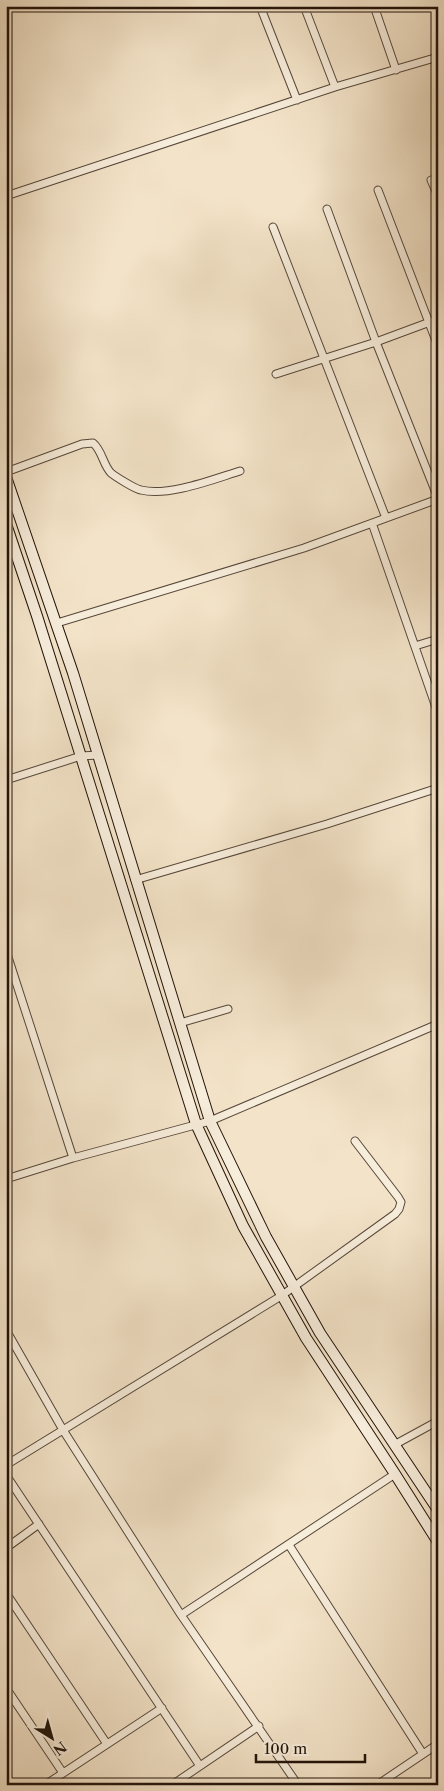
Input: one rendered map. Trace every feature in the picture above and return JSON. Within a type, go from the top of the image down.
[{"type":"main road","points":[[6,476],[57,622],[210,1121],[266,1237],[293,1287],[320,1333],[438,1510]]},
{"type":"main road","points":[[6,524],[196,1124],[243,1226],[281,1296],[306,1338],[396,1474],[438,1542]]},
{"type":"street","points":[[260,6],[297,100]]},
{"type":"street","points":[[304,6],[336,87]]},
{"type":"street","points":[[374,6],[396,70]]},
{"type":"street","points":[[6,196],[336,87],[438,57]]},
{"type":"street","points":[[431,180],[438,196]]},
{"type":"street","points":[[378,190],[438,346]]},
{"type":"street","points":[[57,622],[304,548],[438,499],[376,342],[327,209]]},
{"type":"street","points":[[273,227],[386,518]]},
{"type":"street","points":[[276,374],[376,342],[438,319]]},
{"type":"street","points":[[6,472],[82,444],[93,443],[97,446],[110,472],[140,490],[179,489],[240,471]]},
{"type":"street","points":[[372,523],[438,713]]},
{"type":"street","points":[[415,646],[438,638]]},
{"type":"street","points":[[6,780],[81,756],[98,755]]},
{"type":"street","points":[[135,880],[327,824],[438,788]]},
{"type":"street","points":[[7,956],[73,1158]]},
{"type":"street","points":[[180,1023],[228,1008]]},
{"type":"street","points":[[6,1179],[73,1158],[210,1121],[438,1024]]},
{"type":"street","points":[[7,1463],[281,1296],[395,1214],[401,1202],[355,1141]]},
{"type":"street","points":[[6,1330],[63,1430],[181,1615],[298,1785]]},
{"type":"street","points":[[394,1445],[438,1421]]},
{"type":"street","points":[[181,1615],[396,1474]]},
{"type":"street","points":[[6,1475],[200,1766]]},
{"type":"street","points":[[6,1548],[39,1524]]},
{"type":"street","points":[[289,1545],[423,1754]]},
{"type":"street","points":[[6,1593],[107,1744]]},
{"type":"street","points":[[6,1688],[63,1773]]},
{"type":"street","points":[[46,1785],[162,1708]]},
{"type":"street","points":[[172,1785],[259,1726]]},
{"type":"street","points":[[377,1785],[438,1744]]}]
